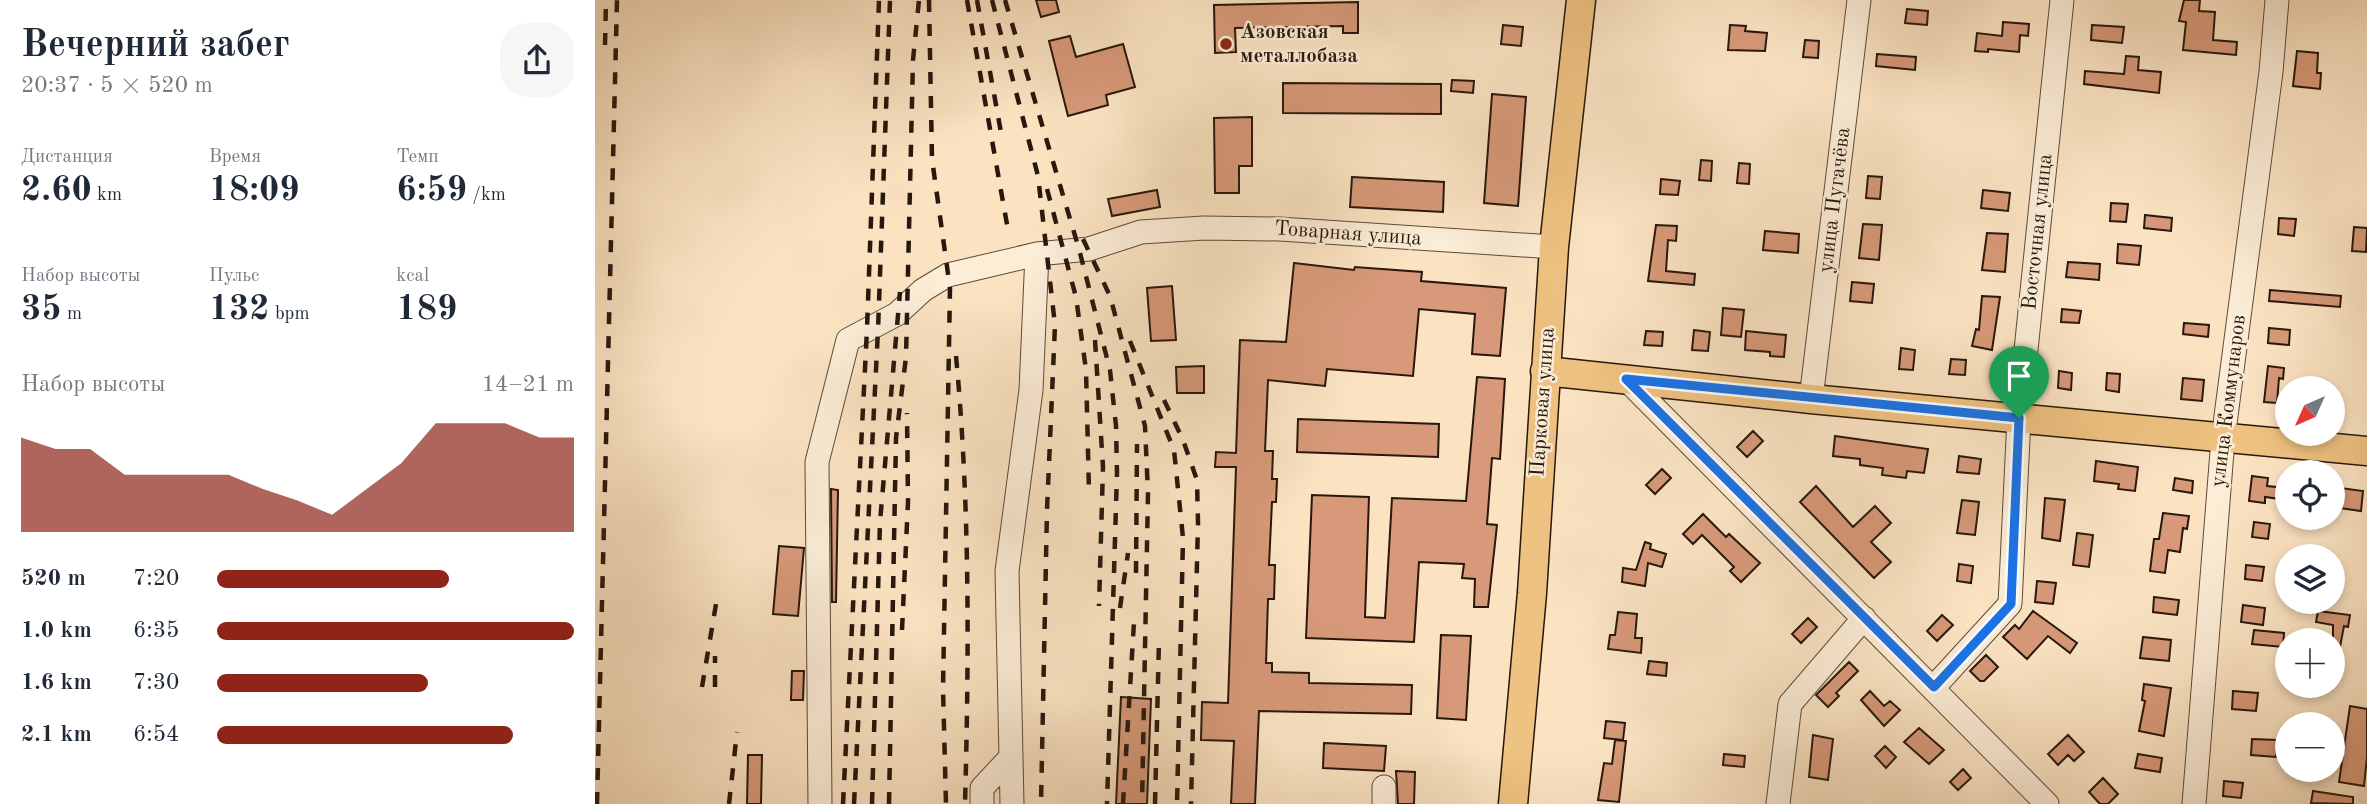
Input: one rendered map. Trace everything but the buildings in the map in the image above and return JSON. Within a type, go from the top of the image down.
[{"type":"main road","name":"Парковая улица","points":[[1513,804],[1532,593],[1554,247],[1581,0]]},
{"type":"main road","points":[[1545,371],[1811,399],[2367,451]]},
{"type":"street","name":"улица Пугачёва","points":[[1811,399],[1859,0]]},
{"type":"street","name":"Восточная улица","points":[[1934,687],[2011,604],[2019,418],[2062,0]]},
{"type":"street","name":"улица Коммунаров","points":[[2194,804],[2223,439],[2271,72],[2277,0]]},
{"type":"street","name":"Товарная улица","points":[[821,804],[817,462],[848,340],[897,314],[923,290],[948,275],[1037,254],[1089,249],[1141,232],[1204,228],[1280,229],[1554,247]]},
{"type":"street","points":[[1012,804],[1007,571],[1031,390],[1037,254]]},
{"type":"street","points":[[1626,379],[1934,687],[2046,804]]},
{"type":"street","points":[[1778,804],[1790,704],[1864,618]]},
{"type":"street","points":[[982,804],[982,788],[1011,757]]},
{"type":"railway","points":[[605,45],[606,0]]},
{"type":"railway","points":[[597,804],[617,0]]},
{"type":"railway","points":[[843,804],[867,329],[879,0]]},
{"type":"railway","points":[[854,804],[878,330],[890,0]]},
{"type":"railway","points":[[889,804],[896,438],[906,357],[913,60],[919,0]]},
{"type":"railway","points":[[929,0],[932,159],[950,288],[943,689],[946,804]]},
{"type":"railway","points":[[967,0],[1008,230]]},
{"type":"railway","points":[[977,0],[1002,138]]},
{"type":"railway","points":[[992,0],[1038,176],[1055,325],[1047,510],[1041,804]]},
{"type":"railway","points":[[1005,0],[1079,249],[1110,370],[1116,426],[1117,473],[1107,804]]},
{"type":"railway","points":[[1047,189],[1076,297],[1086,370],[1089,492]]},
{"type":"railway","points":[[1083,239],[1110,296],[1145,426],[1148,493],[1142,804]]},
{"type":"railway","points":[[872,804],[880,522],[900,292]]},
{"type":"railway","points":[[1095,340],[1103,467],[1099,606]]},
{"type":"railway","points":[[1130,341],[1174,450],[1183,538],[1177,804]]},
{"type":"railway","points":[[956,356],[964,468],[967,580],[965,804]]},
{"type":"railway","points":[[1164,400],[1183,440],[1197,480],[1191,804]]},
{"type":"railway","points":[[902,630],[908,502],[907,413]]},
{"type":"railway","points":[[1136,573],[1137,444]]},
{"type":"railway","points":[[1120,608],[1128,553]]},
{"type":"railway","points":[[702,687],[716,604]]},
{"type":"railway","points":[[1123,804],[1134,622]]},
{"type":"railway","points":[[1155,804],[1159,640]]},
{"type":"railway","points":[[715,656],[715,687]]},
{"type":"railway","points":[[729,804],[737,732]]},
{"type":"place","name":"Азовская металлобаза","points":[[1226,44]]},
{"type":"route","points":[[1626,379],[1811,399],[2019,418],[2011,604],[1934,687],[1626,379]]}]
